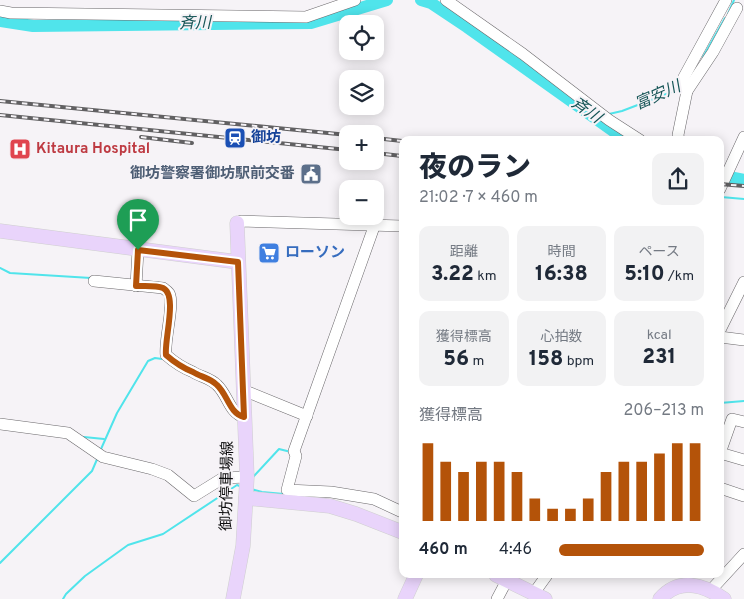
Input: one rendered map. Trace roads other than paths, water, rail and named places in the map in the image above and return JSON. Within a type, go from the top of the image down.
[{"type":"main road","name":"御坊停車場線","points":[[233,599],[243,546],[247,477],[237,223]]},
{"type":"main road","points":[[0,231],[238,262]]},
{"type":"main road","points":[[246,498],[330,506],[360,515],[399,531]]},
{"type":"main road","points":[[405,599],[415,578]]},
{"type":"main road","points":[[501,578],[539,596]]},
{"type":"main road","points":[[660,599],[669,591],[682,584],[711,590],[724,599]]},
{"type":"street","points":[[0,11],[11,13],[306,17],[356,0]]},
{"type":"street","points":[[446,0],[523,54],[609,120],[634,136]]},
{"type":"street","points":[[688,91],[684,77],[726,0]]},
{"type":"street","points":[[678,136],[688,91],[714,52],[737,8]]},
{"type":"street","points":[[725,166],[744,137]]},
{"type":"street","points":[[237,223],[241,221],[339,223]]},
{"type":"street","points":[[375,225],[294,451],[296,456],[287,490],[331,492],[374,499],[399,511]]},
{"type":"street","points":[[384,225],[399,226]]},
{"type":"street","points":[[136,286],[138,250]]},
{"type":"street","points":[[94,281],[163,288],[169,293],[171,300],[165,346],[166,355],[193,372],[211,380],[219,387],[232,410],[244,417]]},
{"type":"street","points":[[724,322],[744,282]]},
{"type":"street","points":[[724,338],[744,340]]},
{"type":"street","points":[[243,390],[307,416]]},
{"type":"street","points":[[724,442],[732,419],[744,422]]},
{"type":"street","points":[[0,424],[68,433],[103,457],[152,469],[168,475],[194,496],[223,478],[247,477]]},
{"type":"street","points":[[724,454],[744,460]]},
{"type":"street","points":[[724,489],[744,496]]},
{"type":"street","points":[[360,515],[366,498]]},
{"type":"street","points":[[724,576],[744,554]]},
{"type":"street","points":[[498,599],[501,578]]},
{"type":"street","points":[[539,596],[546,578]]},
{"type":"street","points":[[711,590],[722,578]]},
{"type":"waterway","name":"斉川","points":[[0,21],[33,26],[311,23],[387,0]]},
{"type":"waterway","name":"斉川","points":[[421,0],[431,3],[467,27],[620,136]]},
{"type":"waterway","name":"富安川","points":[[728,14],[734,0]]},
{"type":"waterway","name":"富安川","points":[[703,57],[725,18]]},
{"type":"waterway","name":"富安川","points":[[609,114],[622,111],[682,88]]},
{"type":"waterway","name":"斉川","points":[[724,176],[744,180]]},
{"type":"waterway","points":[[724,197],[744,199]]},
{"type":"waterway","points":[[0,268],[10,273],[91,278]]},
{"type":"waterway","points":[[101,449],[117,413],[148,361],[155,358],[162,359]]},
{"type":"waterway","points":[[724,403],[744,401]]},
{"type":"waterway","points":[[83,438],[104,439]]},
{"type":"waterway","points":[[253,477],[279,449],[291,452]]},
{"type":"waterway","points":[[0,563],[92,471],[98,457]]},
{"type":"waterway","points":[[63,599],[85,576],[128,545],[163,534],[237,485],[242,487]]},
{"type":"waterway","points":[[251,489],[284,494]]},
{"type":"railway","points":[[0,101],[339,134]]},
{"type":"railway","points":[[0,115],[339,149]]},
{"type":"railway","points":[[141,137],[192,143]]},
{"type":"railway","points":[[384,139],[399,141]]},
{"type":"railway","points":[[384,154],[399,156]]},
{"type":"railway","points":[[724,184],[744,186]]},
{"type":"place","name":"御坊","points":[[235,138]]},
{"type":"place","name":"Kitaura Hospital","points":[[20,149]]},
{"type":"place","name":"御坊警察署御坊駅前交番","points":[[311,174]]},
{"type":"place","name":"ローソン","points":[[269,253]]}]
